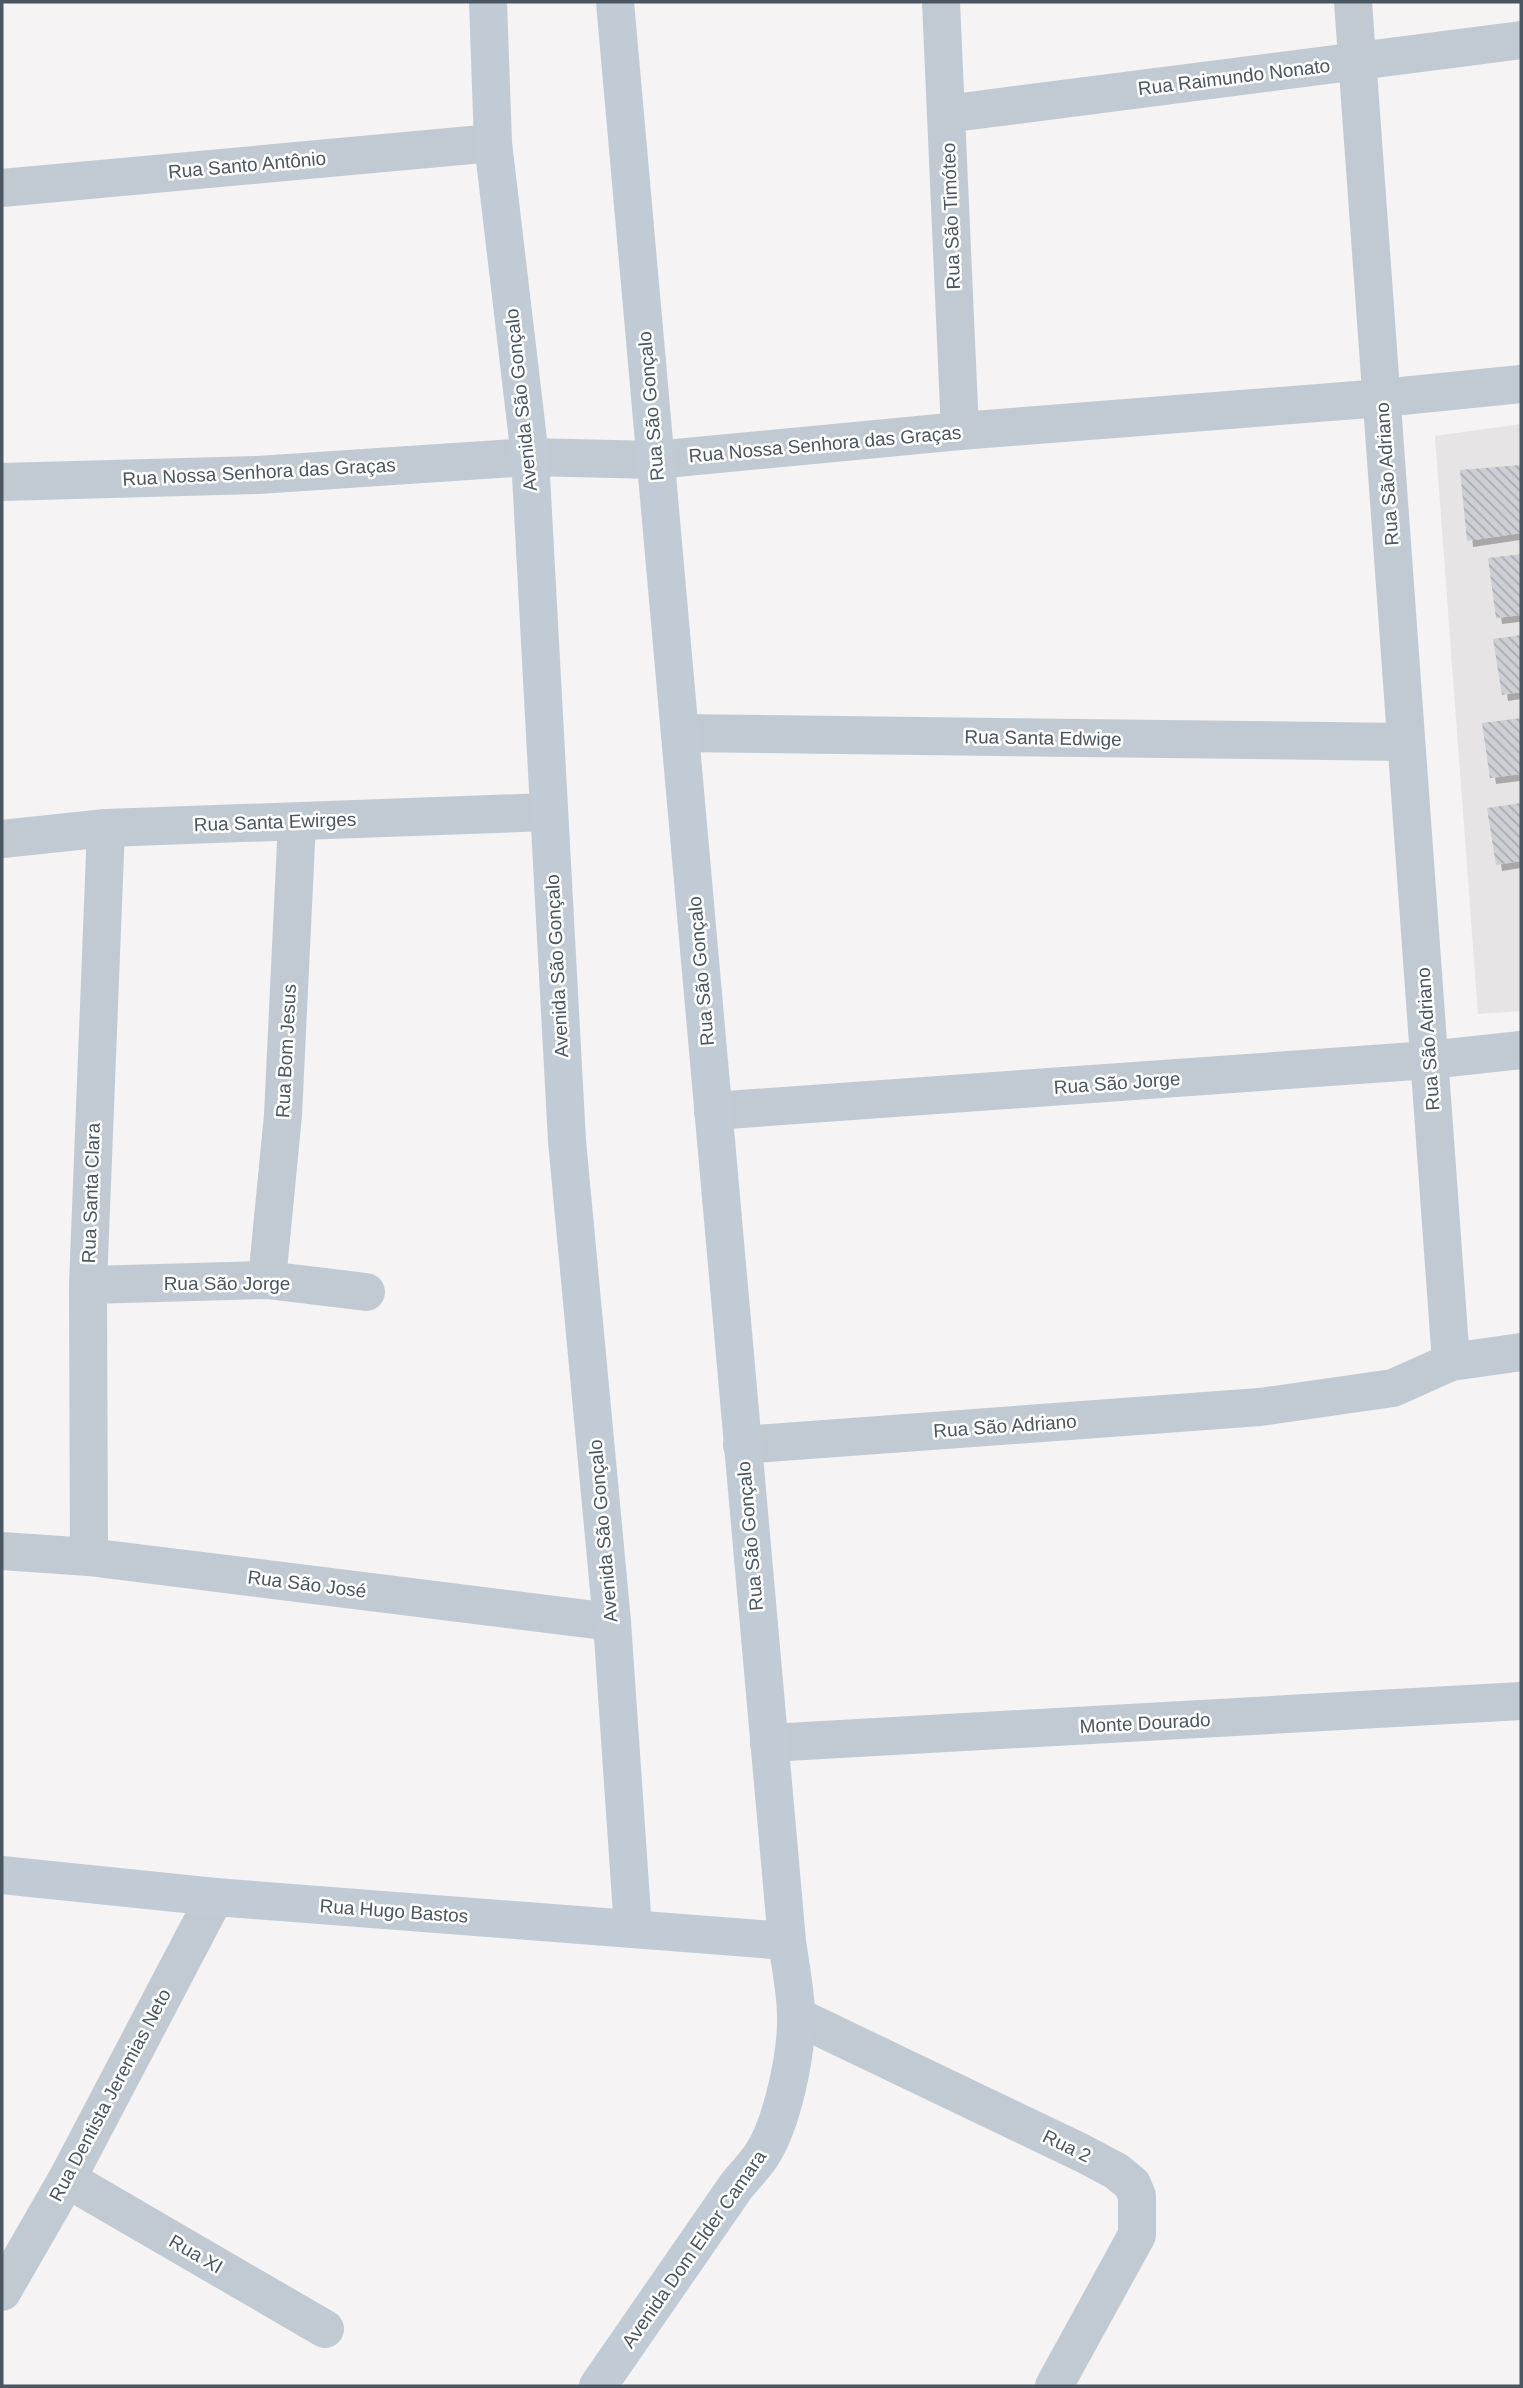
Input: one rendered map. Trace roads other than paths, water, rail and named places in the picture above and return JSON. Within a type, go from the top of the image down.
[{"type":"street","name":"Avenida São Gonçalo","points":[[488,2],[493,143],[530,457],[567,1141],[612,1622],[633,1930]]},
{"type":"street","name":"Rua São Gonçalo","points":[[615,2],[787,1941]]},
{"type":"street","name":"Rua São Timóteo","points":[[941,2],[960,431]]},
{"type":"street","name":"Rua São Adriano","points":[[742,1444],[1260,1407],[1393,1388],[1451,1362],[1353,2]]},
{"type":"street","name":"Rua Raimundo Nonato","points":[[946,114],[1521,40]]},
{"type":"street","name":"Rua Santo Antônio","points":[[2,188],[493,143]]},
{"type":"street","name":"Rua Nossa Senhora das Graças","points":[[2,482],[258,475],[530,457],[655,460],[960,431],[1382,398],[1521,384]]},
{"type":"street","name":"Rua Santa Edwige","points":[[680,733],[1406,742]]},
{"type":"street","name":"Rua Santa Ewirges","points":[[2,839],[106,828],[548,812]]},
{"type":"street","name":"Rua Bom Jesus","points":[[267,1280],[283,1115],[297,822]]},
{"type":"street","name":"Rua Santa Clara","points":[[89,1558],[88,1284],[106,828]]},
{"type":"street","name":"Rua São Jorge","points":[[713,1111],[1429,1060],[1521,1050]]},
{"type":"street","name":"Rua São Jorge","points":[[88,1284],[267,1280],[366,1292]]},
{"type":"street","points":[[1451,1362],[1521,1352]]},
{"type":"street","name":"Rua São José","points":[[2,1551],[89,1558],[612,1622]]},
{"type":"street","name":"Monte Dourado","points":[[769,1743],[1521,1701]]},
{"type":"street","name":"Rua Hugo Bastos","points":[[2,1875],[215,1897],[787,1941]]},
{"type":"street","name":"Rua Dentista Jeremias Neto","points":[[2,2292],[67,2179],[215,1897]]},
{"type":"street","name":"Avenida Dom Elder Camara","points":[[598,2386],[737,2185],[762,2154],[777,2120],[793,2056],[796,2016],[787,1941]]},
{"type":"street","name":"Rua 2","points":[[796,2016],[1082,2153],[1116,2171],[1132,2184],[1137,2196],[1137,2235],[1054,2386]]},
{"type":"street","name":"Rua XI","points":[[67,2179],[325,2329]]}]
